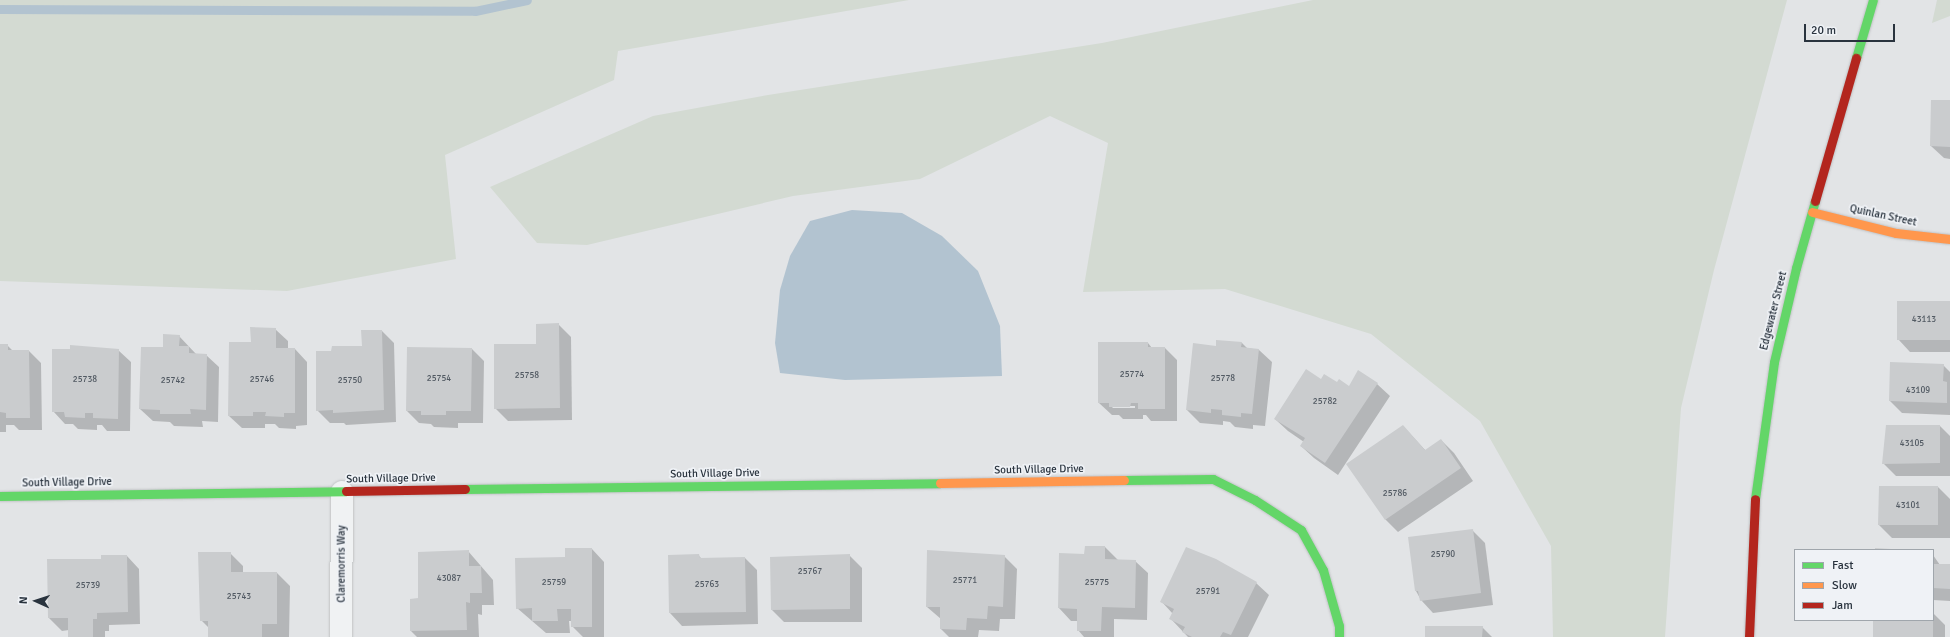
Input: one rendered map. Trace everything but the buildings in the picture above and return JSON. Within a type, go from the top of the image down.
[{"type":"street","name":"Edgewater Street","points":[[1750,637],[1750,581],[1756,481],[1773,369],[1812,212],[1873,0]]},
{"type":"street","name":"Quinlan Street","points":[[1812,212],[1896,233],[1950,239]]},
{"type":"street","name":"South Village Drive","points":[[0,496],[1213,479],[1254,500],[1301,530],[1323,570],[1338,626],[1339,637]]},
{"type":"street","name":"Claremorris Way","points":[[341,637],[342,492]]},
{"type":"shaded area","points":[[0,0],[909,0],[618,51],[614,80],[445,155],[456,259],[287,291],[0,281]]},
{"type":"shaded area","points":[[1313,0],[1787,0],[1714,270],[1681,408],[1665,637],[1553,637],[1551,546],[1480,421],[1371,334],[1225,289],[1083,292],[1108,143],[1050,116],[920,179],[793,196],[587,245],[537,243],[490,187],[653,116],[768,95],[1102,43]]},
{"type":"shaded area","points":[[1937,0],[1950,0],[1950,16],[1932,23]]},
{"type":"water","points":[[852,210],[902,213],[942,236],[978,271],[1000,326],[1002,376],[845,380],[780,373],[775,343],[780,290],[790,256],[810,221]]},
{"type":"waterway","points":[[0,9],[475,11],[527,0]]},
{"type":"traffic: fast","points":[[1856,58],[1873,0]]},
{"type":"traffic: fast","points":[[1755,499],[1774,362],[1796,268],[1815,201]]},
{"type":"traffic: fast","points":[[1124,480],[1213,479],[1255,500],[1301,530],[1323,570],[1339,626],[1339,637]]},
{"type":"traffic: fast","points":[[465,489],[940,483]]},
{"type":"traffic: fast","points":[[0,496],[346,491]]},
{"type":"traffic: slow","points":[[1812,212],[1896,233],[1950,239]]},
{"type":"traffic: slow","points":[[940,483],[1124,480]]},
{"type":"traffic: jam","points":[[1815,201],[1856,58]]},
{"type":"traffic: jam","points":[[346,491],[465,489]]},
{"type":"traffic: jam","points":[[1749,637],[1755,499]]}]
